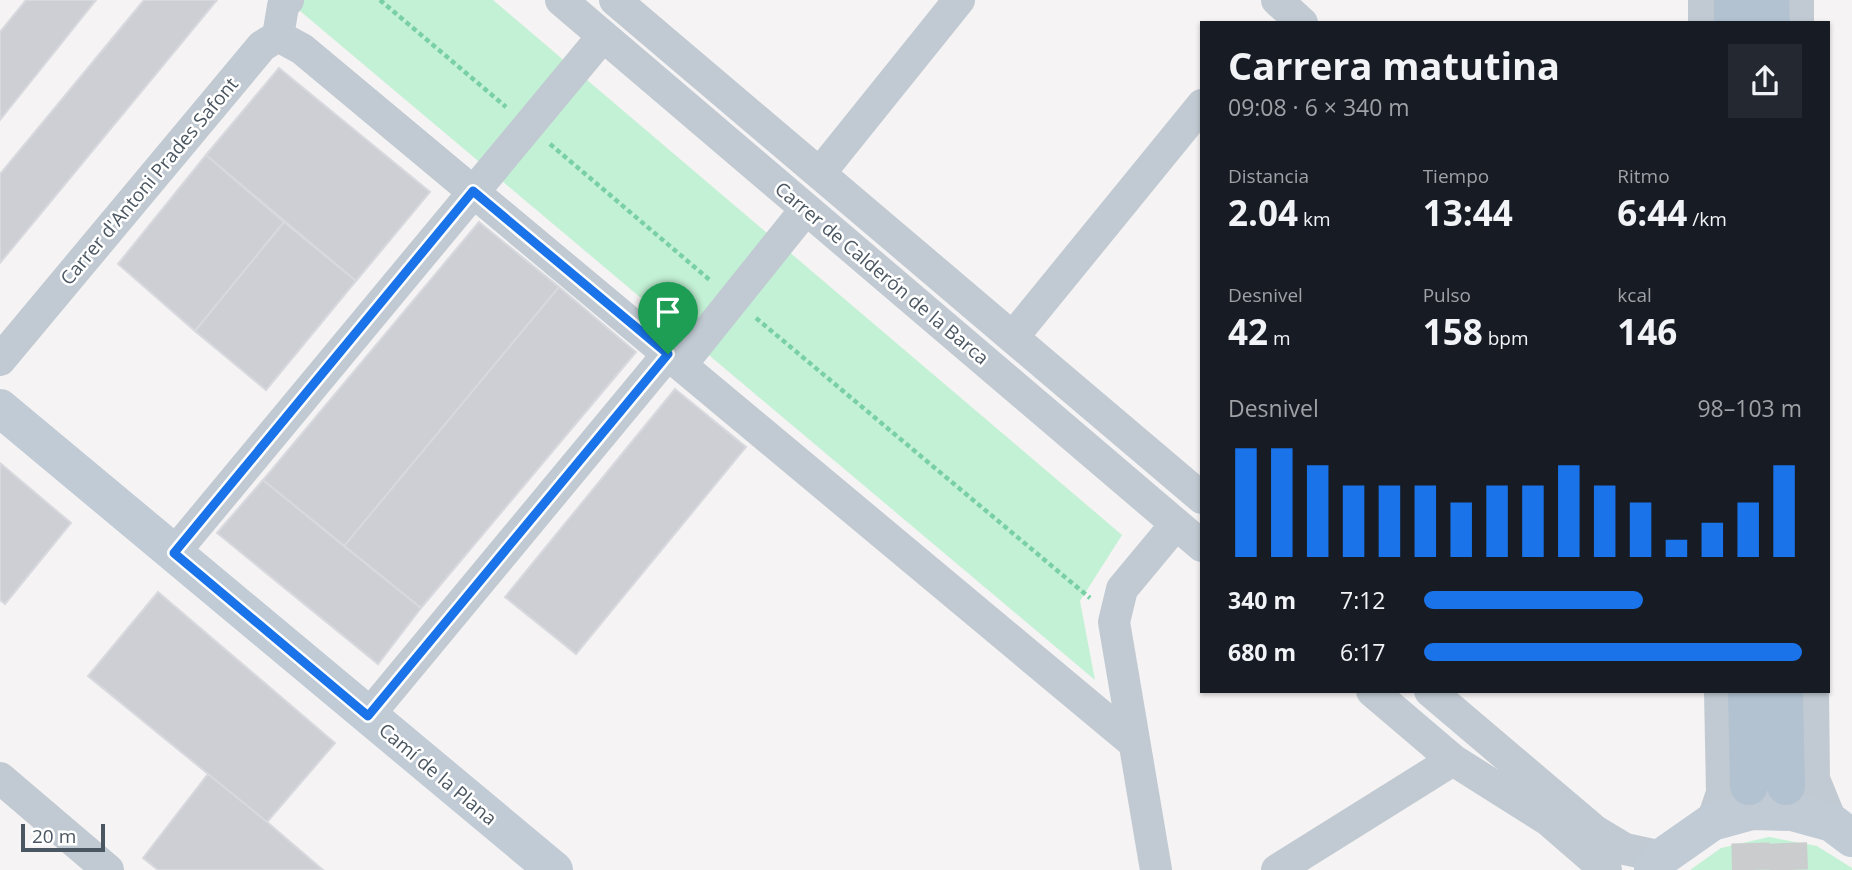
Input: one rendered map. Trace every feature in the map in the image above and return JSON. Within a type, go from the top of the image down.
[{"type":"main road","points":[[1732,0],[1733,21]]},
{"type":"main road","points":[[1770,0],[1771,21]]},
{"type":"main road","points":[[1747,693],[1768,786],[1784,693]]},
{"type":"street","points":[[288,0],[283,6],[278,36],[302,49],[1134,743]]},
{"type":"street","name":"Carrer de Calderón de la Barca","points":[[561,0],[1200,545]]},
{"type":"street","points":[[820,173],[959,0]]},
{"type":"street","points":[[1704,0],[1704,21]]},
{"type":"street","points":[[1798,0],[1798,21]]},
{"type":"street","name":"Carrer de Calderón de la Barca","points":[[623,2],[1200,496]]},
{"type":"street","name":"Carrer d'Antoni Prades Safont","points":[[0,360],[262,46],[278,36]]},
{"type":"street","points":[[174,553],[603,36]]},
{"type":"street","points":[[1013,337],[1200,107]]},
{"type":"street","points":[[368,716],[806,209]]},
{"type":"street","name":"Camí de la Plana","points":[[0,408],[554,870]]},
{"type":"street","points":[[1156,870],[1114,622],[1122,589],[1176,524]]},
{"type":"street","points":[[1374,693],[1453,760],[1548,820],[1606,870]]},
{"type":"street","points":[[1432,693],[1595,831],[1658,864],[1712,822],[1752,811],[1792,812],[1842,830]]},
{"type":"street","points":[[1712,822],[1722,793],[1720,693]]},
{"type":"street","points":[[1813,693],[1814,779],[1842,830]]},
{"type":"street","points":[[1277,870],[1453,760]]},
{"type":"street","points":[[0,778],[108,870]]},
{"type":"green space","points":[[287,0],[493,0],[1122,535],[1080,601],[1095,680]]},
{"type":"green space","points":[[1769,837],[1817,846],[1852,870],[1690,870],[1721,848]]},
{"type":"building","points":[[26,0],[96,0],[0,120],[0,32]]},
{"type":"building","points":[[144,0],[217,0],[0,263],[0,174]]},
{"type":"building","points":[[279,68],[430,192],[356,281],[206,155]]},
{"type":"building","points":[[206,155],[284,222],[195,331],[118,264]]},
{"type":"building","points":[[284,222],[356,281],[266,390],[195,331]]},
{"type":"building","points":[[479,222],[559,287],[344,546],[263,480]]},
{"type":"building","points":[[559,287],[636,352],[421,608],[344,546]]},
{"type":"building","points":[[675,389],[746,447],[576,654],[505,597]]},
{"type":"building","points":[[0,463],[71,523],[5,604],[0,600]]},
{"type":"building","points":[[263,480],[421,608],[378,664],[217,533]]},
{"type":"building","points":[[158,592],[335,743],[267,822],[88,676]]},
{"type":"building","points":[[208,774],[323,870],[158,870],[143,858]]},
{"type":"tunnel","points":[[1749,786],[1751,870]]},
{"type":"tunnel","points":[[1786,786],[1789,870]]},
{"type":"route","points":[[473,191],[668,354],[368,716],[174,553],[473,191]]}]
